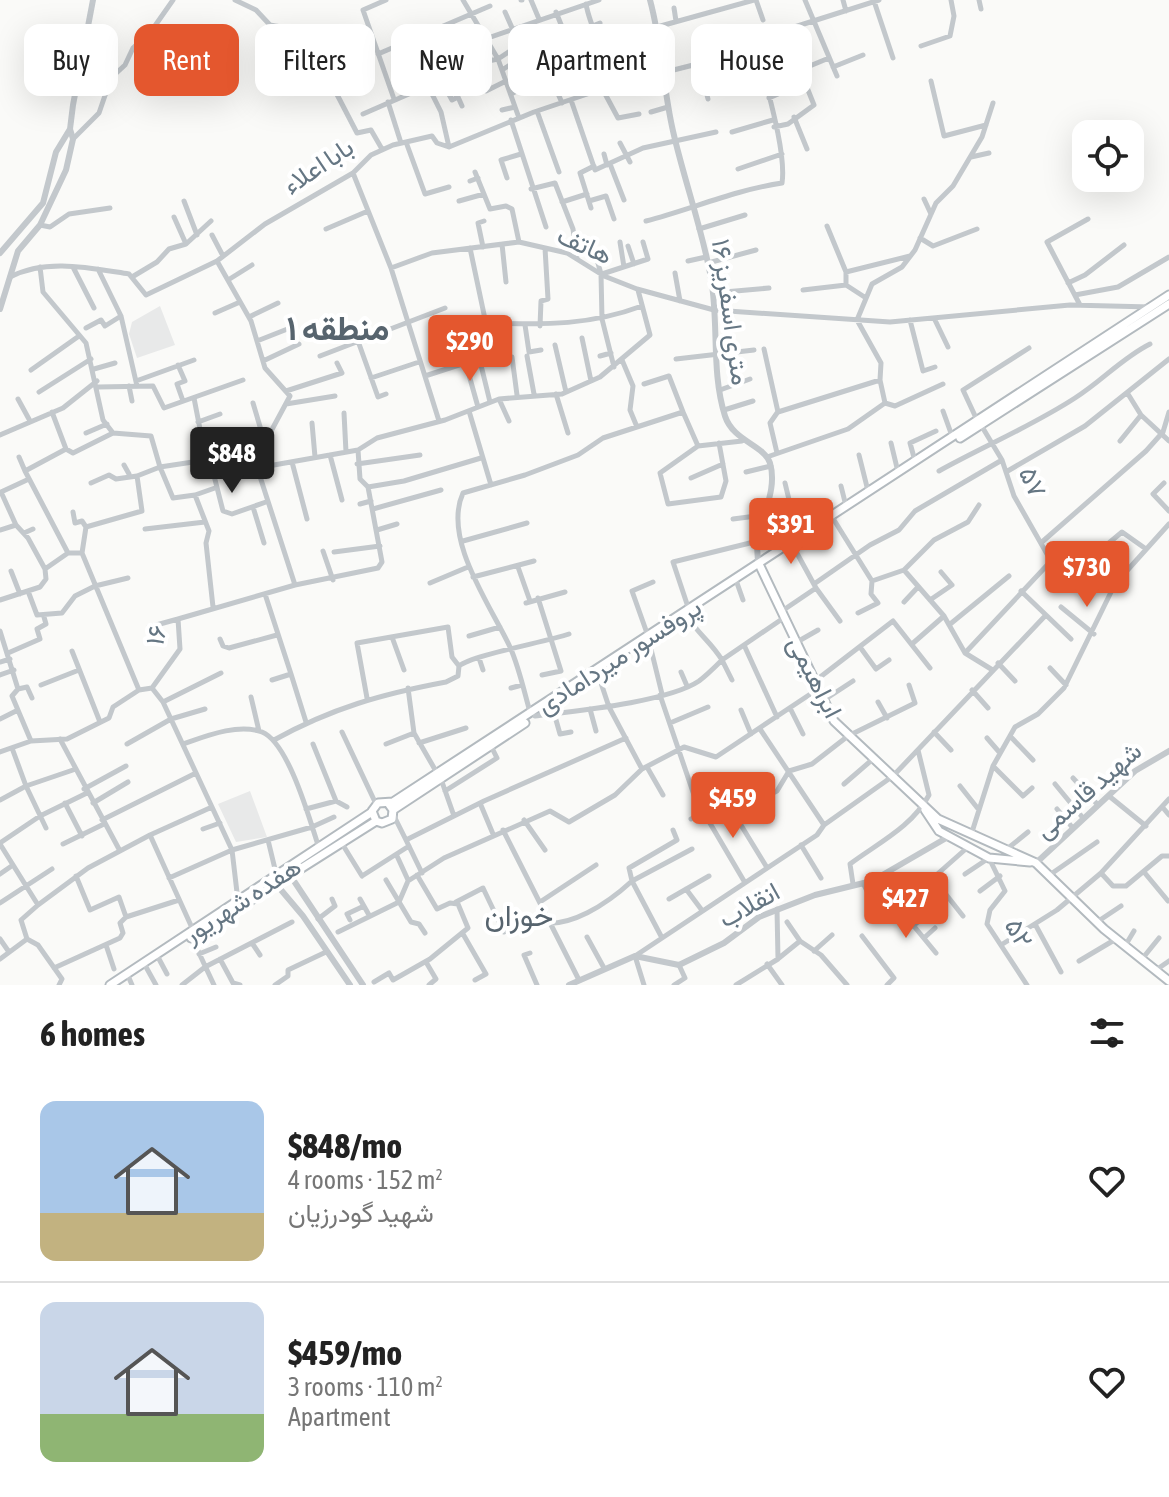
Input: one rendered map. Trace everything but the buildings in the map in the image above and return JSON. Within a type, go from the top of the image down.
[{"type":"main road","name":"پروفسور میردامادی","points":[[392,809],[597,672],[834,520],[1169,295]]},
{"type":"main road","name":"پروفسور میردامادی","points":[[688,613],[953,437],[1168,305]]},
{"type":"main road","name":"ابراهیمی","points":[[760,566],[834,721],[923,806]]},
{"type":"main road","name":"پروفسور میردامادی","points":[[439,776],[491,745],[533,714]]},
{"type":"main road","points":[[923,806],[940,821],[974,833],[1036,863],[1116,939],[1169,981]]},
{"type":"main road","points":[[923,806],[934,825],[948,837],[989,858],[1036,863]]},
{"type":"main road","points":[[376,821],[374,808],[392,809]]},
{"type":"main road","name":"هفده شهریور","points":[[118,985],[131,982],[146,967],[192,934],[320,849],[374,808]]},
{"type":"main road","name":"هفده شهریور","points":[[110,985],[376,821],[386,823],[392,809]]},
{"type":"main road","points":[[968,847],[976,840],[974,833]]},
{"type":"street","points":[[1,250],[43,203],[56,152],[70,129],[93,0]]},
{"type":"street","points":[[73,139],[99,113],[111,78],[125,65],[133,48],[152,30],[173,0]]},
{"type":"street","points":[[235,0],[256,10],[269,24]]},
{"type":"street","points":[[368,24],[363,10],[386,0]]},
{"type":"street","points":[[463,0],[476,24]]},
{"type":"street","points":[[531,0],[539,19]]},
{"type":"street","points":[[573,0],[576,7]]},
{"type":"street","points":[[527,24],[599,0]]},
{"type":"street","name":"۱۶ متری اسفریز","points":[[650,0],[656,24]]},
{"type":"street","points":[[666,24],[734,1],[738,6],[755,0],[763,20]]},
{"type":"street","points":[[805,0],[837,76]]},
{"type":"street","points":[[843,0],[846,11]]},
{"type":"street","points":[[921,46],[950,36],[954,16],[951,0]]},
{"type":"street","points":[[979,0],[981,9]]},
{"type":"street","points":[[803,24],[876,1],[893,58]]},
{"type":"street","points":[[586,4],[589,24]]},
{"type":"street","points":[[450,24],[490,6]]},
{"type":"street","points":[[674,8],[676,21]]},
{"type":"street","points":[[505,12],[510,24]]},
{"type":"street","points":[[556,12],[561,24]]},
{"type":"street","points":[[375,45],[403,142],[425,194],[449,187]]},
{"type":"street","points":[[378,54],[391,49]]},
{"type":"street","points":[[492,50],[508,86]]},
{"type":"street","points":[[506,81],[486,91],[473,64],[498,59],[508,52]]},
{"type":"street","points":[[833,67],[863,55]]},
{"type":"street","points":[[812,65],[829,58]]},
{"type":"street","points":[[502,70],[508,66]]},
{"type":"street","points":[[931,81],[944,136],[986,125]]},
{"type":"street","points":[[338,96],[357,133],[371,130],[382,149]]},
{"type":"street","points":[[363,114],[403,96]]},
{"type":"street","points":[[433,96],[441,112],[449,147],[511,120],[584,96]]},
{"type":"street","points":[[450,96],[452,100],[458,97],[462,106]]},
{"type":"street","points":[[512,96],[519,118]]},
{"type":"street","points":[[560,96],[562,103]]},
{"type":"street","points":[[606,96],[618,118],[639,114]]},
{"type":"street","name":"۱۶ متری اسفریز","points":[[667,96],[713,293],[715,354],[724,410],[732,430],[742,441],[767,457]]},
{"type":"street","points":[[646,221],[693,208],[741,189],[782,183],[785,162],[769,98],[774,96]]},
{"type":"street","points":[[732,132],[788,124],[814,105],[810,96]]},
{"type":"street","points":[[571,100],[595,170],[675,139],[716,132]]},
{"type":"street","points":[[885,403],[880,380],[881,363],[857,320],[872,284],[902,267],[911,255],[931,215],[970,157],[993,103]]},
{"type":"street","points":[[502,110],[515,107]]},
{"type":"street","points":[[651,112],[668,107]]},
{"type":"street","points":[[537,111],[559,172]]},
{"type":"street","points":[[794,117],[807,149]]},
{"type":"street","points":[[511,120],[531,189],[546,227]]},
{"type":"street","points":[[0,309],[18,251],[40,225],[66,170],[73,139],[70,129]]},
{"type":"street","name":"بابا اعلاء","points":[[10,277],[30,267],[98,269],[132,277],[146,295],[220,258],[265,224],[353,173],[382,149],[432,136],[437,143],[449,147]]},
{"type":"street","points":[[620,143],[627,159]]},
{"type":"street","points":[[970,157],[989,153]]},
{"type":"street","points":[[507,178],[501,160],[521,154]]},
{"type":"street","points":[[604,154],[624,200]]},
{"type":"street","points":[[738,169],[782,154]]},
{"type":"street","points":[[591,208],[580,173],[594,166]]},
{"type":"street","points":[[353,173],[391,268],[439,421]]},
{"type":"street","points":[[470,181],[476,175],[490,209],[506,206],[512,209],[519,242]]},
{"type":"street","points":[[531,189],[555,183],[573,229],[577,259]]},
{"type":"street","points":[[459,201],[484,194]]},
{"type":"street","points":[[562,202],[606,196],[614,219]]},
{"type":"street","points":[[924,199],[931,215]]},
{"type":"street","points":[[184,201],[197,235]]},
{"type":"street","points":[[29,219],[50,227],[69,214],[110,208]]},
{"type":"street","points":[[326,229],[368,211]]},
{"type":"street","points":[[699,229],[745,215]]},
{"type":"street","points":[[174,217],[186,244]]},
{"type":"street","points":[[1080,305],[1047,242],[1088,219]]},
{"type":"street","points":[[132,277],[157,262],[169,249],[186,244],[211,221]]},
{"type":"street","points":[[483,247],[478,223],[484,221]]},
{"type":"street","points":[[827,226],[846,272],[846,285]]},
{"type":"street","points":[[920,238],[933,246],[977,229]]},
{"type":"street","points":[[212,235],[228,280],[249,317],[263,361],[290,396],[255,461],[295,585]]},
{"type":"street","name":"هاتف","points":[[391,268],[432,253],[519,242],[577,259],[601,274],[637,289],[714,310],[857,320],[910,320],[1080,305],[1152,307]]},
{"type":"street","points":[[620,242],[624,267]]},
{"type":"street","points":[[601,274],[648,259],[643,242]]},
{"type":"street","points":[[502,244],[506,282]]},
{"type":"street","points":[[593,245],[601,274],[602,319],[614,367]]},
{"type":"street","points":[[1068,283],[1085,275],[1124,245]]},
{"type":"street","points":[[628,246],[634,264]]},
{"type":"street","points":[[470,248],[485,319],[492,323]]},
{"type":"street","points":[[540,326],[541,301],[548,299],[545,248]]},
{"type":"street","points":[[688,261],[756,250]]},
{"type":"street","points":[[846,272],[911,255]]},
{"type":"street","points":[[1075,295],[1118,287],[1150,272],[1169,257]]},
{"type":"street","points":[[228,280],[252,265]]},
{"type":"street","points":[[40,267],[43,292],[79,336],[91,359],[107,424],[113,433]]},
{"type":"street","points":[[73,267],[94,308]]},
{"type":"street","points":[[98,269],[121,316],[137,384]]},
{"type":"street","points":[[675,273],[680,301]]},
{"type":"street","points":[[803,290],[846,285],[866,298]]},
{"type":"street","points":[[713,293],[769,288]]},
{"type":"street","points":[[257,468],[358,450],[377,438],[439,421],[499,399],[517,395],[556,394],[591,381],[614,367],[650,335],[637,289]]},
{"type":"street","points":[[215,313],[240,302]]},
{"type":"street","points":[[249,317],[278,303]]},
{"type":"street","points":[[425,376],[465,363],[464,329],[492,323],[540,326],[602,319],[642,306]]},
{"type":"street","points":[[320,356],[408,325],[445,308]]},
{"type":"street","points":[[86,328],[101,320],[105,326],[121,316]]},
{"type":"street","points":[[934,318],[948,347]]},
{"type":"street","points":[[910,320],[923,371],[935,367]]},
{"type":"street","points":[[525,325],[529,352],[541,350]]},
{"type":"street","points":[[257,341],[290,328]]},
{"type":"street","points":[[31,370],[79,336]]},
{"type":"street","points":[[582,338],[591,381]]},
{"type":"street","points":[[358,341],[378,397],[386,394]]},
{"type":"street","points":[[263,361],[299,344]]},
{"type":"street","points":[[939,471],[1075,398],[1110,374],[1128,355],[1150,344]]},
{"type":"street","points":[[555,345],[566,392]]},
{"type":"street","name":"۵۷","points":[[1029,348],[963,390],[1002,460],[1014,496],[1051,561]]},
{"type":"street","points":[[764,349],[778,412]]},
{"type":"street","points":[[676,359],[754,350]]},
{"type":"street","points":[[600,356],[611,353]]},
{"type":"street","points":[[527,356],[534,394]]},
{"type":"street","points":[[479,357],[490,402]]},
{"type":"street","points":[[512,357],[517,395]]},
{"type":"street","points":[[39,392],[91,359]]},
{"type":"street","points":[[1006,472],[1085,426],[1169,359]]},
{"type":"street","points":[[0,435],[63,408],[98,384],[137,384],[194,360]]},
{"type":"street","points":[[622,360],[633,386],[630,410],[637,427]]},
{"type":"street","points":[[371,378],[419,362]]},
{"type":"street","points":[[94,369],[115,363]]},
{"type":"street","points":[[286,391],[342,373],[337,363]]},
{"type":"street","points":[[178,365],[185,381],[177,384],[183,401]]},
{"type":"street","points":[[469,375],[478,407]]},
{"type":"street","points":[[644,384],[669,376],[698,446]]},
{"type":"street","points":[[720,390],[750,379]]},
{"type":"street","points":[[137,384],[153,386],[164,408],[243,380]]},
{"type":"street","points":[[777,453],[770,423],[778,412],[880,380]]},
{"type":"street","points":[[885,403],[895,406],[943,384]]},
{"type":"street","points":[[129,386],[132,401]]},
{"type":"street","points":[[556,394],[568,433]]},
{"type":"street","points":[[1128,394],[1141,415],[1163,432],[1169,441]]},
{"type":"street","points":[[286,404],[335,396]]},
{"type":"street","points":[[194,398],[223,511],[232,514],[266,502]]},
{"type":"street","points":[[18,399],[30,421]]},
{"type":"street","points":[[499,399],[509,421]]},
{"type":"street","points":[[767,402],[775,400]]},
{"type":"street","points":[[724,410],[753,401]]},
{"type":"street","points":[[253,403],[264,441]]},
{"type":"street","points":[[760,566],[755,550],[771,466],[767,457],[848,429],[885,403]]},
{"type":"street","points":[[469,411],[491,485]]},
{"type":"street","points":[[943,411],[953,437]]},
{"type":"street","points":[[52,412],[66,449],[73,453],[113,433],[151,436],[173,498],[215,488]]},
{"type":"street","points":[[683,412],[603,438],[578,455],[463,493],[457,507],[468,567],[512,650],[533,714],[609,707],[698,682],[815,586],[899,530],[915,511],[1002,460]]},
{"type":"street","points":[[1042,542],[1163,432],[1169,412]]},
{"type":"street","points":[[344,413],[346,452]]},
{"type":"street","points":[[198,422],[220,414]]},
{"type":"street","points":[[1120,441],[1141,415]]},
{"type":"street","points":[[312,423],[315,457]]},
{"type":"street","points":[[86,433],[107,424]]},
{"type":"street","points":[[916,461],[910,443],[936,431]]},
{"type":"street","points":[[719,443],[726,481],[721,497],[668,504],[660,473],[698,446],[719,443],[742,441]]},
{"type":"street","points":[[891,443],[899,473]]},
{"type":"street","points":[[25,471],[66,449]]},
{"type":"street","points":[[334,552],[380,546],[368,487],[360,479],[358,450]]},
{"type":"street","points":[[330,454],[342,500]]},
{"type":"street","points":[[357,464],[420,455]]},
{"type":"street","points":[[859,455],[869,492]]},
{"type":"street","points":[[19,457],[68,553]]},
{"type":"street","points":[[368,487],[404,481],[481,458]]},
{"type":"street","points":[[91,483],[109,475],[116,479],[129,474],[137,476],[160,467],[255,461]]},
{"type":"street","points":[[292,462],[307,519]]},
{"type":"street","points":[[691,478],[723,464]]},
{"type":"street","points":[[124,465],[129,474]]},
{"type":"street","points":[[746,472],[771,466]]},
{"type":"street","points":[[86,527],[142,511],[137,476]]},
{"type":"street","points":[[0,600],[40,587],[46,579],[45,569],[16,525],[0,491],[29,479]]},
{"type":"street","points":[[785,483],[799,538]]},
{"type":"street","points":[[1164,483],[1153,494],[1169,511]]},
{"type":"street","points":[[841,486],[846,507]]},
{"type":"street","points":[[373,509],[441,490]]},
{"type":"street","points":[[195,495],[209,531],[206,543],[213,607]]},
{"type":"street","points":[[360,504],[371,501]]},
{"type":"street","points":[[872,581],[904,570],[934,540],[968,522],[979,505]]},
{"type":"street","points":[[253,507],[264,543]]},
{"type":"street","points":[[73,512],[75,523],[82,521],[86,527],[82,553],[139,690]]},
{"type":"street","points":[[733,519],[764,515]]},
{"type":"street","points":[[834,520],[872,581],[871,594],[878,603],[858,613]]},
{"type":"street","points":[[145,529],[205,522]]},
{"type":"street","points":[[463,541],[527,523]]},
{"type":"street","points":[[377,530],[397,524]]},
{"type":"street","points":[[974,833],[993,766],[1015,727],[1038,714],[1066,685],[1094,634],[1115,584],[1169,524]]},
{"type":"street","points":[[0,530],[16,525]]},
{"type":"street","points":[[24,533],[33,529]]},
{"type":"street","points":[[965,653],[1051,561],[1063,559],[1079,568],[1122,532],[1146,549]]},
{"type":"street","points":[[732,680],[710,640],[699,635],[688,613],[673,562],[758,541]]},
{"type":"street","name":"۱۶","points":[[152,688],[180,649],[178,619],[295,585],[333,580],[378,568],[382,562],[380,546]]},
{"type":"street","points":[[793,546],[815,586],[840,621]]},
{"type":"street","points":[[323,551],[333,580]]},
{"type":"street","points":[[45,569],[68,553],[82,553]]},
{"type":"street","points":[[473,577],[534,561]]},
{"type":"street","points":[[430,583],[468,567]]},
{"type":"street","points":[[518,567],[528,602],[565,592]]},
{"type":"street","points":[[904,570],[944,616],[965,653],[991,669]]},
{"type":"street","points":[[11,571],[20,594]]},
{"type":"street","points":[[930,601],[952,585],[941,572]]},
{"type":"street","points":[[949,625],[1009,576]]},
{"type":"street","points":[[28,591],[37,615],[44,617],[62,613],[75,596],[95,586],[128,578]]},
{"type":"street","points":[[653,582],[632,591],[695,798]]},
{"type":"street","points":[[737,583],[743,600]]},
{"type":"street","points":[[904,602],[918,587]]},
{"type":"street","points":[[1021,591],[1071,639]]},
{"type":"street","points":[[265,594],[306,722]]},
{"type":"street","points":[[538,598],[561,671],[542,675]]},
{"type":"street","points":[[1061,607],[1094,634]]},
{"type":"street","points":[[912,644],[944,616]]},
{"type":"street","points":[[569,985],[635,956],[701,909],[817,835],[824,825],[893,776],[991,669],[1045,616]]},
{"type":"street","points":[[0,662],[40,639],[37,629],[46,624],[44,617]]},
{"type":"street","points":[[149,627],[178,619]]},
{"type":"street","points":[[338,932],[399,902],[408,881],[493,834],[550,811],[569,822],[615,795],[644,768],[684,747],[716,757],[790,708],[893,621],[930,668]]},
{"type":"street","points":[[367,698],[357,643],[448,627],[452,657],[459,666]]},
{"type":"street","points":[[469,636],[500,627]]},
{"type":"street","points":[[797,642],[818,630]]},
{"type":"street","points":[[0,631],[18,689]]},
{"type":"street","points":[[274,740],[306,722],[367,698],[446,682],[458,676],[459,666],[467,659],[569,634]]},
{"type":"street","points":[[220,639],[223,646],[229,648],[277,635]]},
{"type":"street","points":[[391,637],[404,670]]},
{"type":"street","points":[[744,645],[777,717]]},
{"type":"street","points":[[860,647],[876,669],[889,660]]},
{"type":"street","points":[[72,651],[100,722]]},
{"type":"street","points":[[445,659],[452,657]]},
{"type":"street","points":[[479,658],[483,670]]},
{"type":"street","points":[[998,663],[1015,681]]},
{"type":"street","points":[[1050,668],[1066,685]]},
{"type":"street","points":[[0,675],[14,670]]},
{"type":"street","points":[[41,685],[79,670]]},
{"type":"street","points":[[597,672],[609,707],[663,795]]},
{"type":"street","points":[[681,672],[687,686]]},
{"type":"street","points":[[163,702],[221,673]]},
{"type":"street","points":[[272,680],[291,674]]},
{"type":"street","points":[[824,700],[853,681]]},
{"type":"street","points":[[511,688],[522,685]]},
{"type":"street","points":[[754,802],[777,791],[789,771],[812,764],[848,736],[915,703],[909,685]]},
{"type":"street","points":[[31,741],[12,696],[18,689],[27,687],[32,698]]},
{"type":"street","points":[[0,752],[31,741],[60,739],[109,718],[113,707],[139,690],[152,688],[163,702],[232,850],[238,902]]},
{"type":"street","points":[[408,688],[414,733],[439,776],[454,816]]},
{"type":"street","points":[[972,690],[988,708]]},
{"type":"street","points":[[251,697],[259,731]]},
{"type":"street","points":[[878,702],[887,718]]},
{"type":"street","points":[[670,723],[708,707]]},
{"type":"street","points":[[790,708],[803,734]]},
{"type":"street","points":[[127,744],[171,719],[205,709]]},
{"type":"street","points":[[590,709],[596,731]]},
{"type":"street","points":[[0,719],[18,710]]},
{"type":"street","points":[[741,710],[751,734]]},
{"type":"street","points":[[554,713],[560,734],[571,732]]},
{"type":"street","points":[[419,743],[466,728]]},
{"type":"street","points":[[760,729],[824,825]]},
{"type":"street","points":[[183,744],[217,732],[259,731],[274,740],[306,809],[320,849]]},
{"type":"street","points":[[342,732],[374,808]]},
{"type":"street","points":[[934,732],[951,750]]},
{"type":"street","points":[[386,744],[414,733]]},
{"type":"street","points":[[1010,736],[1033,760]]},
{"type":"street","points":[[341,842],[362,876],[397,856],[408,843],[454,816],[626,738]]},
{"type":"street","points":[[987,738],[1000,753]]},
{"type":"street","points":[[60,739],[73,770],[120,851]]},
{"type":"street","points":[[313,744],[336,801],[347,807]]},
{"type":"street","points":[[445,791],[497,758],[491,745]]},
{"type":"street","points":[[12,748],[46,828]]},
{"type":"street","points":[[853,884],[850,864],[886,840],[923,806],[929,792],[917,749]]},
{"type":"street","name":"شهید قاسمی","points":[[1036,863],[1135,771],[1169,751]]},
{"type":"street","points":[[844,784],[873,759]]},
{"type":"street","points":[[38,905],[0,844],[40,816],[126,766]]},
{"type":"street","points":[[993,766],[1023,796],[1032,788]]},
{"type":"street","points":[[0,800],[26,786],[73,770]]},
{"type":"street","points":[[63,844],[196,773]]},
{"type":"street","points":[[1073,778],[1098,805]]},
{"type":"street","points":[[93,803],[128,782]]},
{"type":"street","points":[[1055,784],[1083,818]]},
{"type":"street","points":[[960,786],[980,811]]},
{"type":"street","points":[[1109,796],[1146,826]]},
{"type":"street","points":[[725,799],[766,866]]},
{"type":"street","points":[[1001,945],[1035,924],[1101,873],[1164,809],[1169,799]]},
{"type":"street","points":[[306,809],[336,801]]},
{"type":"street","points":[[65,803],[82,836]]},
{"type":"street","points":[[480,803],[493,834]]},
{"type":"street","points":[[59,985],[62,979],[38,945],[27,939],[21,920],[76,876],[150,835],[212,807]]},
{"type":"street","points":[[392,809],[437,909],[483,888],[504,932]]},
{"type":"street","points":[[1057,809],[1072,827]]},
{"type":"street","points":[[1164,809],[1169,815]]},
{"type":"street","points":[[691,819],[704,813],[744,881]]},
{"type":"street","points":[[169,878],[232,850],[312,827],[334,817]]},
{"type":"street","points":[[524,820],[545,850]]},
{"type":"street","points":[[203,829],[220,823]]},
{"type":"street","points":[[503,830],[579,980]]},
{"type":"street","points":[[661,936],[632,881],[629,868],[677,840],[673,830]]},
{"type":"street","points":[[1007,849],[1028,832]]},
{"type":"street","points":[[150,835],[214,985]]},
{"type":"street","name":"انقلاب","points":[[679,965],[777,909],[863,883],[913,859],[948,837]]},
{"type":"street","points":[[268,840],[275,869]]},
{"type":"street","points":[[1051,874],[1097,842]]},
{"type":"street","points":[[801,845],[821,878]]},
{"type":"street","points":[[863,883],[880,917],[891,915],[968,847]]},
{"type":"street","points":[[528,929],[536,922],[552,926],[587,912],[632,881],[692,849]]},
{"type":"street","points":[[397,856],[408,881]]},
{"type":"street","points":[[1101,873],[1113,886],[1126,886],[1162,856],[1169,856]]},
{"type":"street","points":[[965,874],[989,858],[1000,876],[980,891]]},
{"type":"street","points":[[0,874],[13,865]]},
{"type":"street","points":[[540,902],[596,865]]},
{"type":"street","points":[[0,903],[52,869]]},
{"type":"street","points":[[1144,872],[1168,901]]},
{"type":"street","points":[[290,875],[363,985]]},
{"type":"street","points":[[76,876],[90,910],[119,897],[126,917]]},
{"type":"street","points":[[669,899],[709,876]]},
{"type":"street","name":"۵۲","points":[[1000,876],[1004,894],[990,910],[987,924],[1027,985]]},
{"type":"street","points":[[933,878],[963,916]]},
{"type":"street","points":[[386,880],[411,922],[419,924],[425,933]]},
{"type":"street","points":[[276,884],[291,901],[346,983]]},
{"type":"street","points":[[686,889],[701,909]]},
{"type":"street","points":[[291,901],[301,895]]},
{"type":"street","points":[[318,919],[335,906],[332,899]]},
{"type":"street","points":[[360,899],[369,915]]},
{"type":"street","points":[[54,968],[120,938],[123,933],[120,923],[126,917],[179,900]]},
{"type":"street","points":[[374,982],[389,973],[393,980],[426,962],[463,934],[468,928],[458,904],[454,903]]},
{"type":"street","points":[[350,920],[347,914],[364,906]]},
{"type":"street","points":[[1097,922],[1121,906]]},
{"type":"street","points":[[899,908],[936,953]]},
{"type":"street","points":[[777,909],[778,959]]},
{"type":"street","points":[[913,926],[927,914]]},
{"type":"street","points":[[182,985],[205,967],[292,922]]},
{"type":"street","points":[[787,922],[800,941],[847,985]]},
{"type":"street","points":[[1035,924],[1061,972]]},
{"type":"street","points":[[924,938],[935,928]]},
{"type":"street","points":[[1125,946],[1134,931]]},
{"type":"street","points":[[463,934],[486,974],[475,980]]},
{"type":"street","points":[[814,951],[832,935]]},
{"type":"street","points":[[862,936],[894,978],[887,985]]},
{"type":"street","points":[[587,937],[604,968]]},
{"type":"street","points":[[1142,959],[1159,938]]},
{"type":"street","points":[[0,939],[9,952]]},
{"type":"street","points":[[0,959],[27,939]]},
{"type":"street","points":[[1079,961],[1116,939]]},
{"type":"street","points":[[736,985],[800,941]]},
{"type":"street","points":[[252,943],[260,955]]},
{"type":"street","points":[[106,945],[114,969]]},
{"type":"street","points":[[199,954],[216,947]]},
{"type":"street","points":[[275,985],[288,976],[288,970],[326,952]]},
{"type":"street","points":[[530,953],[524,955],[537,985]]},
{"type":"street","points":[[635,956],[679,965],[685,978],[674,985]]},
{"type":"street","points":[[635,956],[644,985]]},
{"type":"street","points":[[159,959],[167,974]]},
{"type":"street","points":[[220,959],[236,984]]},
{"type":"street","points":[[1156,970],[1169,961]]},
{"type":"street","points":[[426,962],[436,979],[429,985]]},
{"type":"street","points":[[767,964],[782,985]]},
{"type":"street","points":[[146,967],[156,985]]},
{"type":"shaded area","points":[[160,306],[175,345],[137,358],[129,334],[132,322]]},
{"type":"shaded area","points":[[250,791],[267,837],[236,842],[218,804]]},
{"type":"district","name":"منطقه ۱","points":[[338,327]]},
{"type":"district","name":"خوزان","points":[[519,915]]}]
